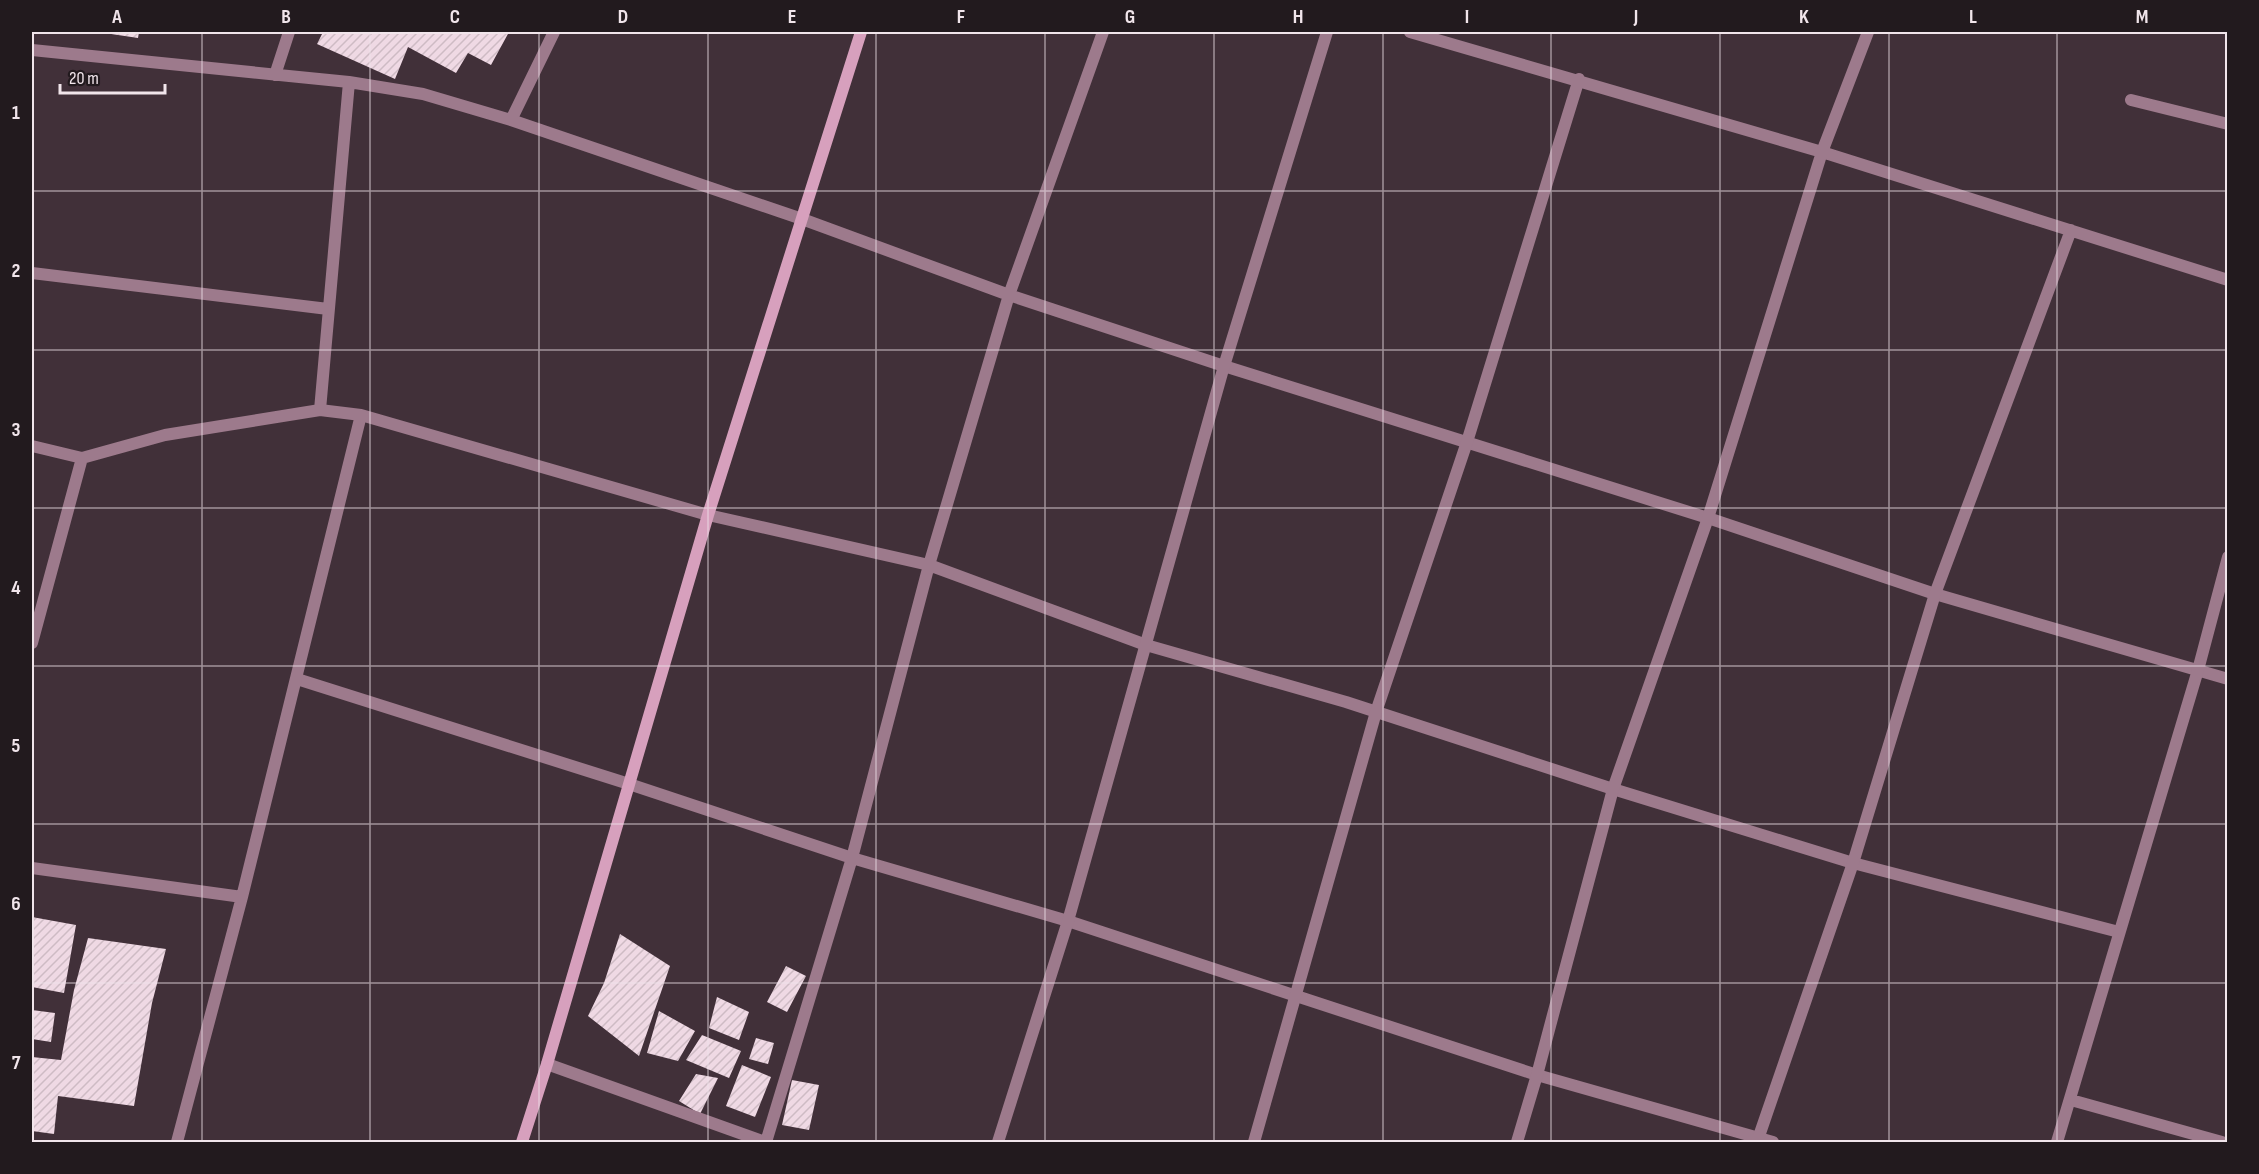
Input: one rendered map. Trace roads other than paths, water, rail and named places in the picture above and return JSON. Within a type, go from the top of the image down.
[{"type":"street","points":[[275,75],[289,32]]},
{"type":"street","points":[[511,120],[554,32]]},
{"type":"street","points":[[522,1143],[708,515],[861,32]]},
{"type":"street","points":[[547,1064],[766,1143],[852,858],[929,566],[1009,295],[1103,32]]},
{"type":"street","points":[[998,1143],[1068,921],[1224,366],[1327,32]]},
{"type":"street","points":[[1410,32],[1579,79],[1822,152],[2228,280]]},
{"type":"street","points":[[1517,1143],[1613,789],[1707,518],[1822,152],[1868,32]]},
{"type":"street","points":[[32,50],[350,82],[423,94],[511,120],[802,219],[1009,295],[1224,366],[1707,518],[1935,594],[2228,679]]},
{"type":"street","points":[[1254,1143],[1376,711],[1467,442],[1579,79]]},
{"type":"street","points":[[320,410],[350,82]]},
{"type":"street","points":[[2131,100],[2228,124]]},
{"type":"street","points":[[1757,1141],[1853,863],[1935,594],[2071,230]]},
{"type":"street","points":[[32,273],[328,309]]},
{"type":"street","points":[[32,446],[82,458],[165,435],[320,410],[361,415],[708,515],[929,566],[1146,645],[1376,711],[1613,789],[1853,863],[2120,932]]},
{"type":"street","points":[[177,1143],[242,897],[361,415]]},
{"type":"street","points":[[32,643],[82,458]]},
{"type":"street","points":[[2057,1143],[2198,670],[2228,557]]},
{"type":"street","points":[[297,679],[629,784],[852,858],[1068,921],[1537,1075],[1757,1141],[1773,1143]]},
{"type":"street","points":[[32,868],[242,897]]},
{"type":"street","points":[[2071,1100],[2222,1143]]}]
